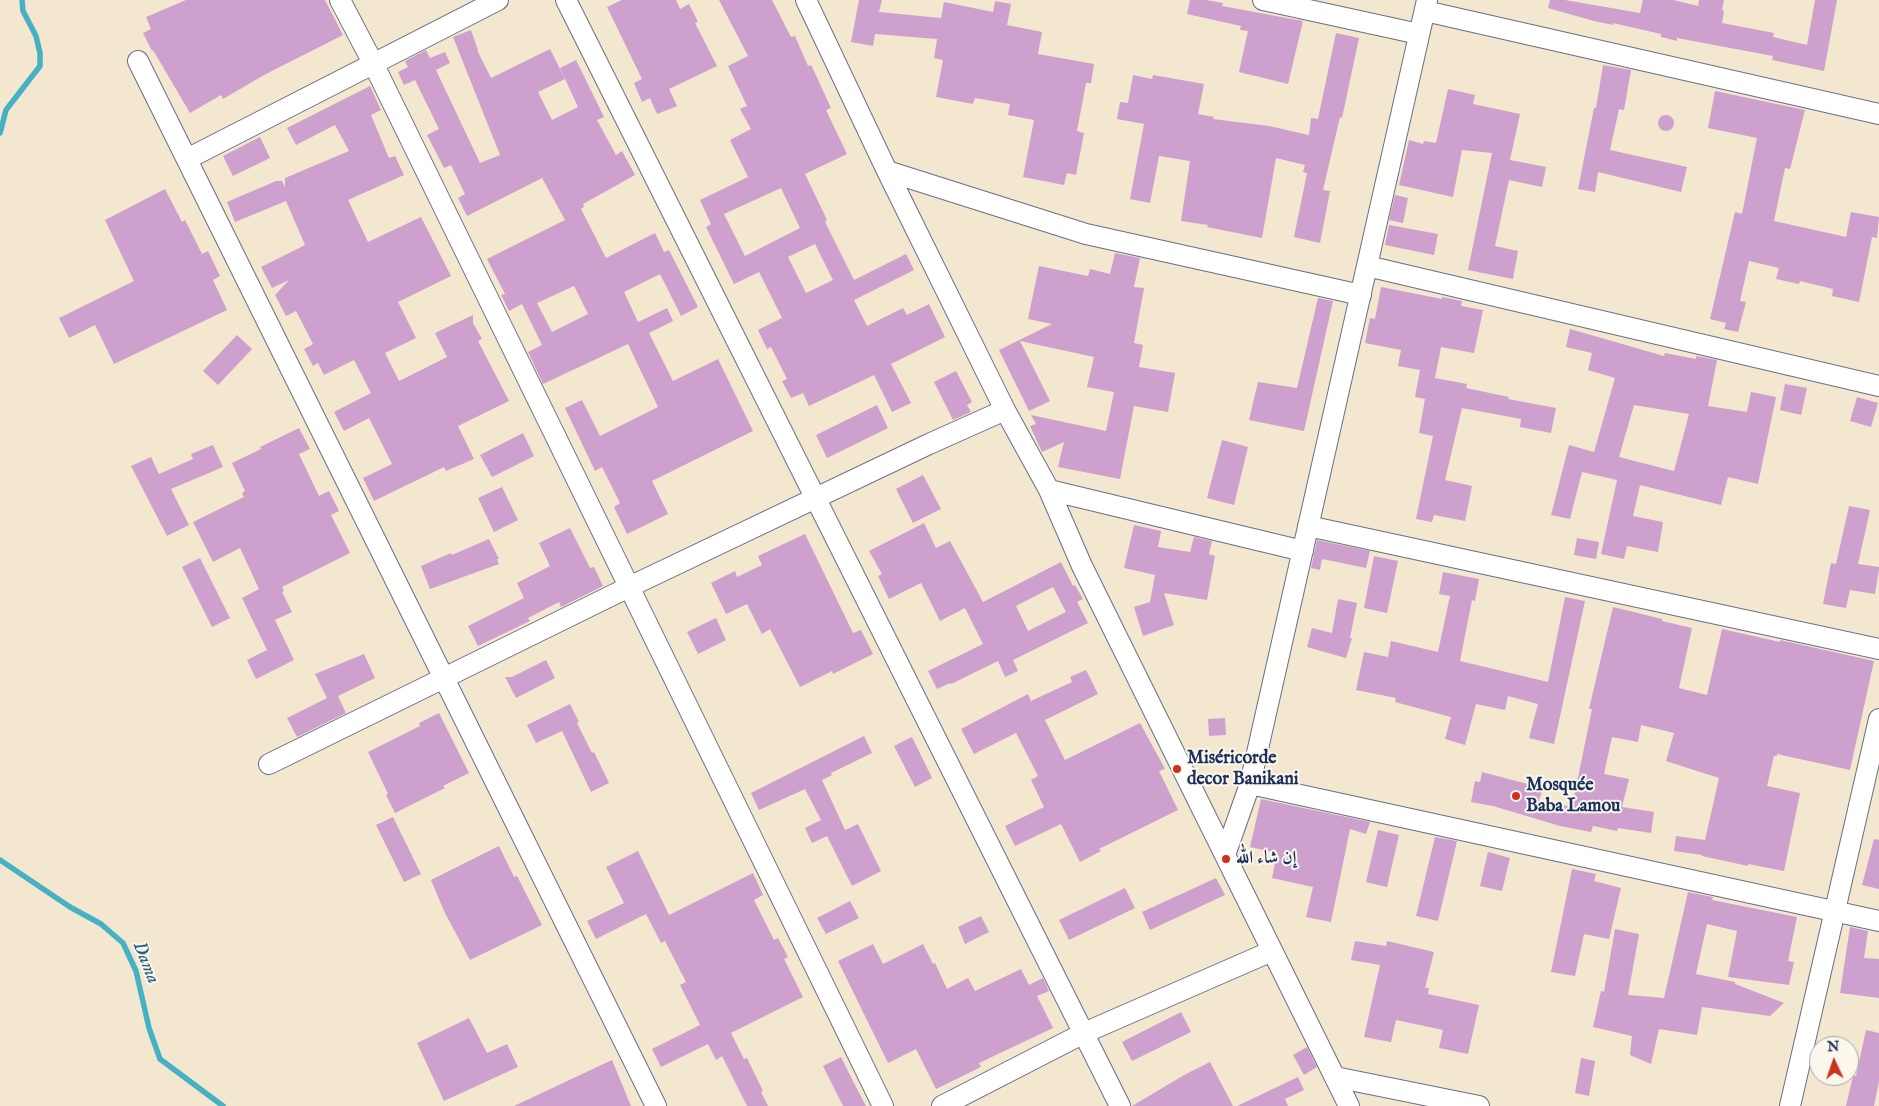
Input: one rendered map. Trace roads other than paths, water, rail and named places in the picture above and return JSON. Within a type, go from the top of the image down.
[{"type":"street","points":[[340,0],[374,65],[883,1106]]},
{"type":"street","points":[[188,159],[498,0]]},
{"type":"street","points":[[566,0],[1120,1106]]},
{"type":"street","points":[[806,0],[887,171],[1005,410],[1049,490],[1082,566],[1349,1106]]},
{"type":"street","points":[[1263,0],[1419,34]]},
{"type":"street","points":[[1225,855],[1250,784],[1426,6],[1879,114]]},
{"type":"street","points":[[138,61],[656,1106]]},
{"type":"street","points":[[887,171],[1086,234],[1361,295]]},
{"type":"street","points":[[1367,266],[1879,386]]},
{"type":"street","points":[[269,764],[629,586],[1005,410]]},
{"type":"street","points":[[1049,490],[1303,551]]},
{"type":"street","points":[[1308,526],[1879,649]]},
{"type":"street","points":[[1790,1106],[1879,719]]},
{"type":"street","points":[[1250,784],[1879,922]]},
{"type":"street","points":[[942,1106],[1084,1033],[1272,951]]},
{"type":"street","points":[[1334,1077],[1479,1106]]},
{"type":"waterway","points":[[0,133],[6,110],[40,66],[40,53],[36,36],[23,11],[22,0]]},
{"type":"waterway","name":"Dama","points":[[0,860],[70,907],[101,924],[123,943],[136,971],[149,1028],[160,1059],[223,1106]]},
{"type":"place","name":"Miséricorde decor Banikani","points":[[1177,769]]},
{"type":"place","name":"Mosquée Baba Lamou","points":[[1516,796]]},
{"type":"place","name":"إن شاء الله","points":[[1226,859]]}]
